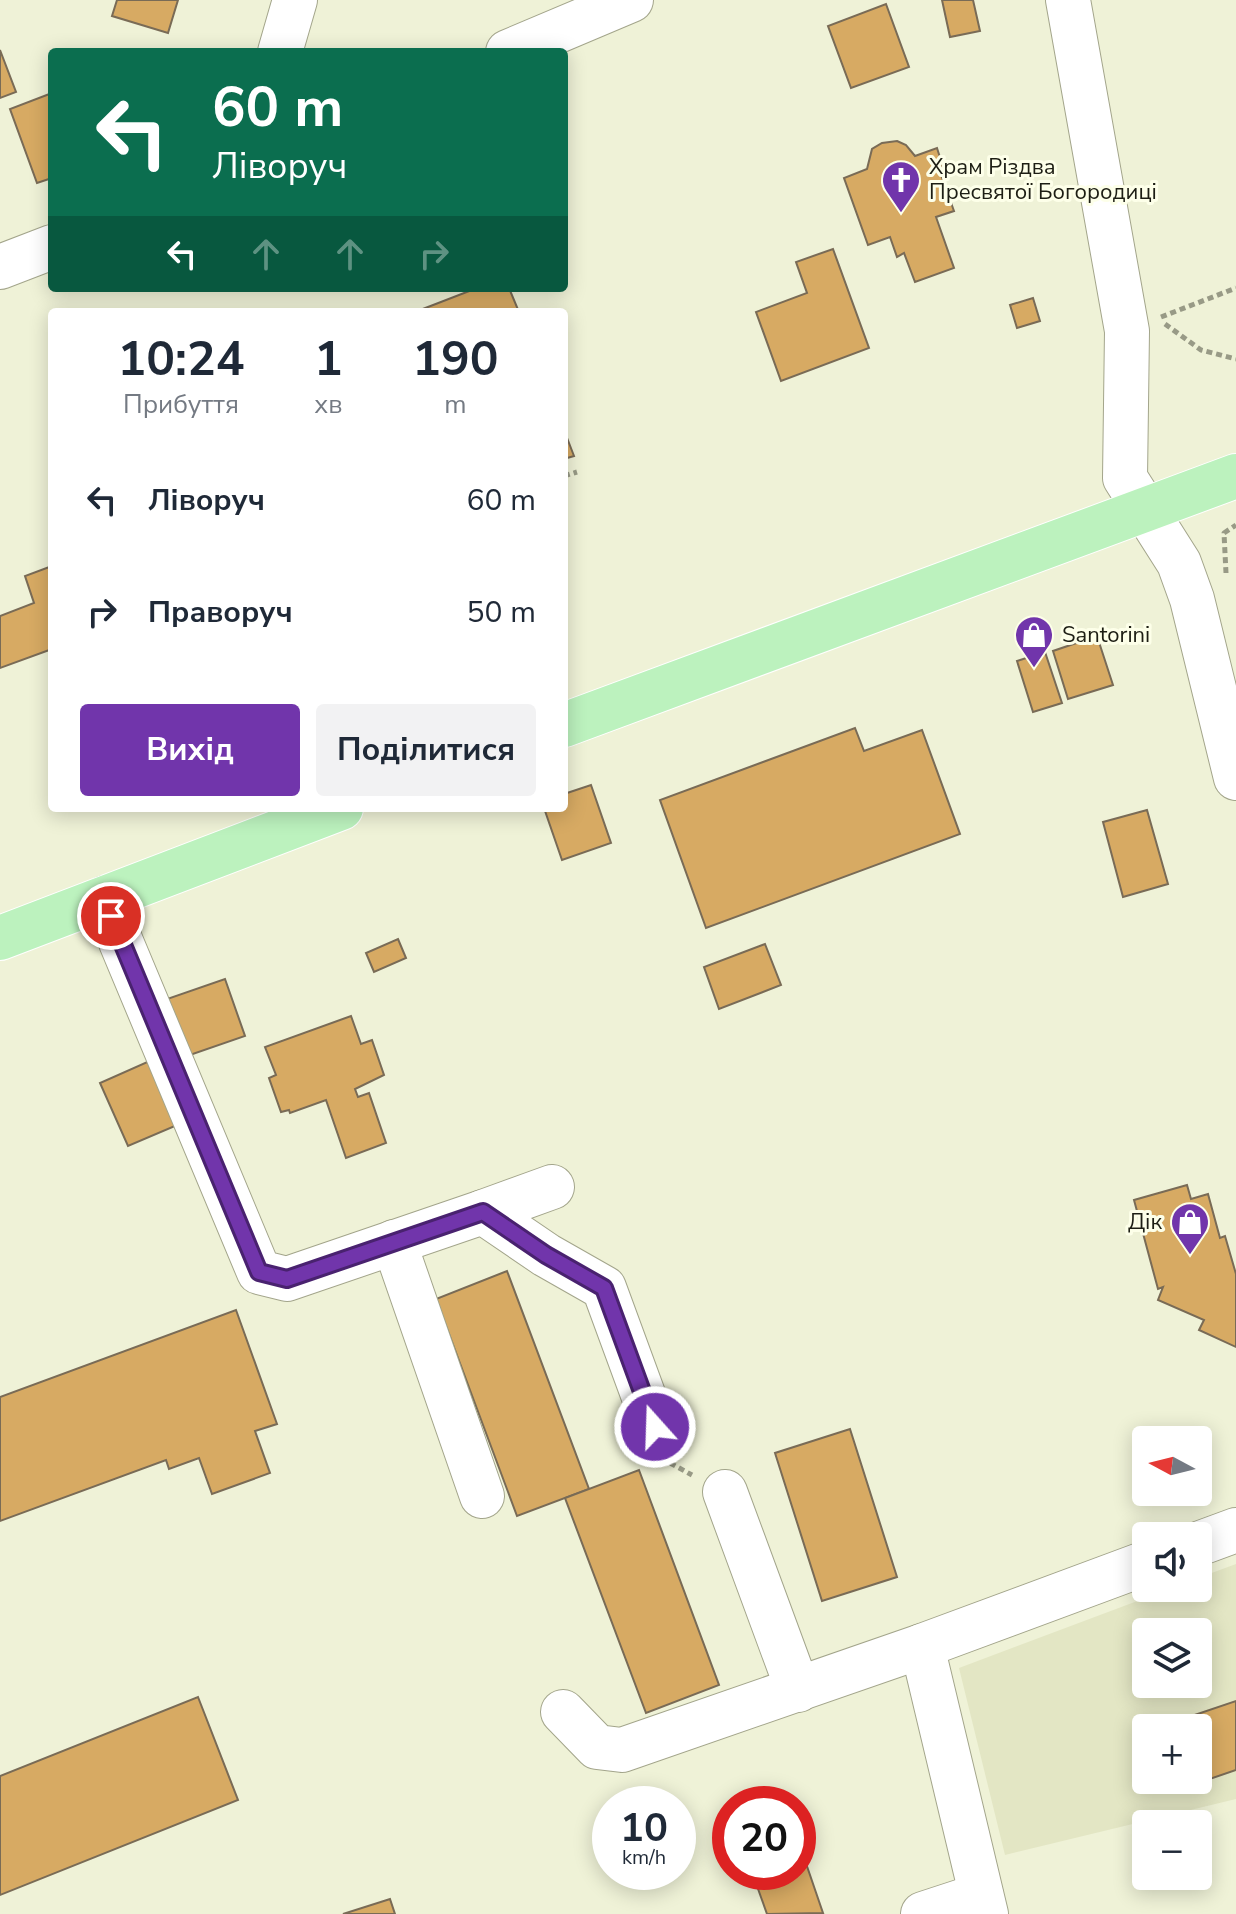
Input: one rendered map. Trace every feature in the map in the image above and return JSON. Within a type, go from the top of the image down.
[{"type":"main road","points":[[568,724],[1236,476]]},
{"type":"main road","points":[[0,938],[331,812]]},
{"type":"street","points":[[281,48],[295,0]]},
{"type":"street","points":[[517,48],[631,0]]},
{"type":"street","points":[[1068,0],[1127,331],[1125,478],[1179,563],[1192,599],[1236,778]]},
{"type":"street","points":[[0,267],[48,249]]},
{"type":"street","points":[[105,898],[259,1272],[287,1279],[552,1187]]},
{"type":"street","points":[[483,1212],[546,1255],[604,1288],[655,1427]]},
{"type":"street","points":[[394,1242],[482,1496]]},
{"type":"street","points":[[725,1492],[798,1690]]},
{"type":"street","points":[[1212,1539],[1236,1530]]},
{"type":"street","points":[[563,1712],[597,1747],[622,1750],[922,1646],[1132,1568]]},
{"type":"street","points":[[922,1646],[983,1904],[923,1914]]},
{"type":"path","points":[[1236,288],[1159,318],[1201,350],[1236,359]]},
{"type":"path","points":[[568,475],[577,472]]},
{"type":"path","points":[[655,1427],[671,1465],[725,1492]]},
{"type":"shaded area","points":[[1236,1564],[1236,1799],[1191,1810],[1132,1810],[1132,1824],[1005,1855],[959,1668],[1135,1602],[1212,1602],[1212,1573]]},
{"type":"building","points":[[117,0],[178,0],[168,33],[112,16]]},
{"type":"building","points":[[942,0],[973,0],[980,31],[950,37]]},
{"type":"building","points":[[886,4],[909,67],[851,88],[828,26]]},
{"type":"building","points":[[0,50],[16,92],[0,98]]},
{"type":"building","points":[[48,95],[48,179],[37,183],[10,109]]},
{"type":"building","name":"Храм Різдва Пресвятої Богородиці","points":[[897,141],[906,145],[915,156],[937,148],[943,167],[939,169],[954,211],[936,217],[954,268],[915,282],[904,253],[897,257],[890,237],[868,245],[844,178],[867,169],[872,149],[882,143]]},
{"type":"building","points":[[833,249],[869,348],[781,381],[756,312],[807,293],[796,262]]},
{"type":"building","points":[[467,292],[511,292],[517,308],[425,308]]},
{"type":"building","points":[[1033,298],[1040,321],[1017,328],[1010,305]]},
{"type":"building","points":[[568,440],[574,456],[568,458]]},
{"type":"building","points":[[48,567],[48,650],[0,668],[0,616],[34,603],[25,576]]},
{"type":"building","points":[[1097,636],[1113,685],[1068,699],[1053,651]]},
{"type":"building","points":[[1045,652],[1062,703],[1033,712],[1017,661]]},
{"type":"building","points":[[855,728],[864,751],[922,730],[960,834],[706,928],[660,800]]},
{"type":"building","points":[[591,785],[611,843],[562,860],[545,812],[568,812],[568,793]]},
{"type":"building","points":[[1147,810],[1168,884],[1123,897],[1103,822]]},
{"type":"building","points":[[398,939],[406,958],[374,972],[366,953]]},
{"type":"building","points":[[765,944],[781,985],[719,1009],[704,967]]},
{"type":"building","points":[[225,979],[245,1036],[187,1056],[167,999]]},
{"type":"building","points":[[351,1016],[361,1044],[372,1040],[384,1075],[355,1089],[358,1097],[369,1093],[386,1143],[346,1158],[326,1100],[290,1113],[289,1110],[281,1112],[269,1078],[276,1075],[265,1047]]},
{"type":"building","points":[[154,1059],[182,1123],[128,1146],[100,1083]]},
{"type":"building","name":"Дік","points":[[1187,1185],[1191,1199],[1208,1194],[1220,1238],[1225,1236],[1236,1274],[1236,1347],[1199,1330],[1204,1320],[1158,1300],[1163,1287],[1158,1289],[1134,1200]]},
{"type":"building","points":[[507,1271],[589,1489],[517,1516],[436,1299]]},
{"type":"building","points":[[236,1310],[277,1424],[255,1431],[270,1473],[212,1494],[199,1458],[169,1469],[166,1460],[0,1521],[0,1397]]},
{"type":"building","points":[[850,1429],[897,1577],[822,1601],[775,1453]]},
{"type":"building","points":[[639,1470],[719,1685],[646,1713],[565,1498]]},
{"type":"building","points":[[198,1697],[238,1800],[0,1895],[0,1776]]},
{"type":"building","points":[[1236,1701],[1236,1770],[1212,1778],[1212,1714],[1198,1714]]},
{"type":"building","points":[[758,1890],[815,1890],[823,1913],[767,1914]]},
{"type":"building","points":[[390,1899],[395,1914],[343,1914]]},
{"type":"place","name":"Храм Різдва Пресвятої Богородиці","points":[[901,214]]},
{"type":"place","name":"Santorini","points":[[1034,669]]},
{"type":"place","name":"Дік","points":[[1190,1256]]},
{"type":"route","points":[[111,916],[259,1272],[287,1279],[483,1212],[546,1255],[604,1288],[655,1427]]}]
